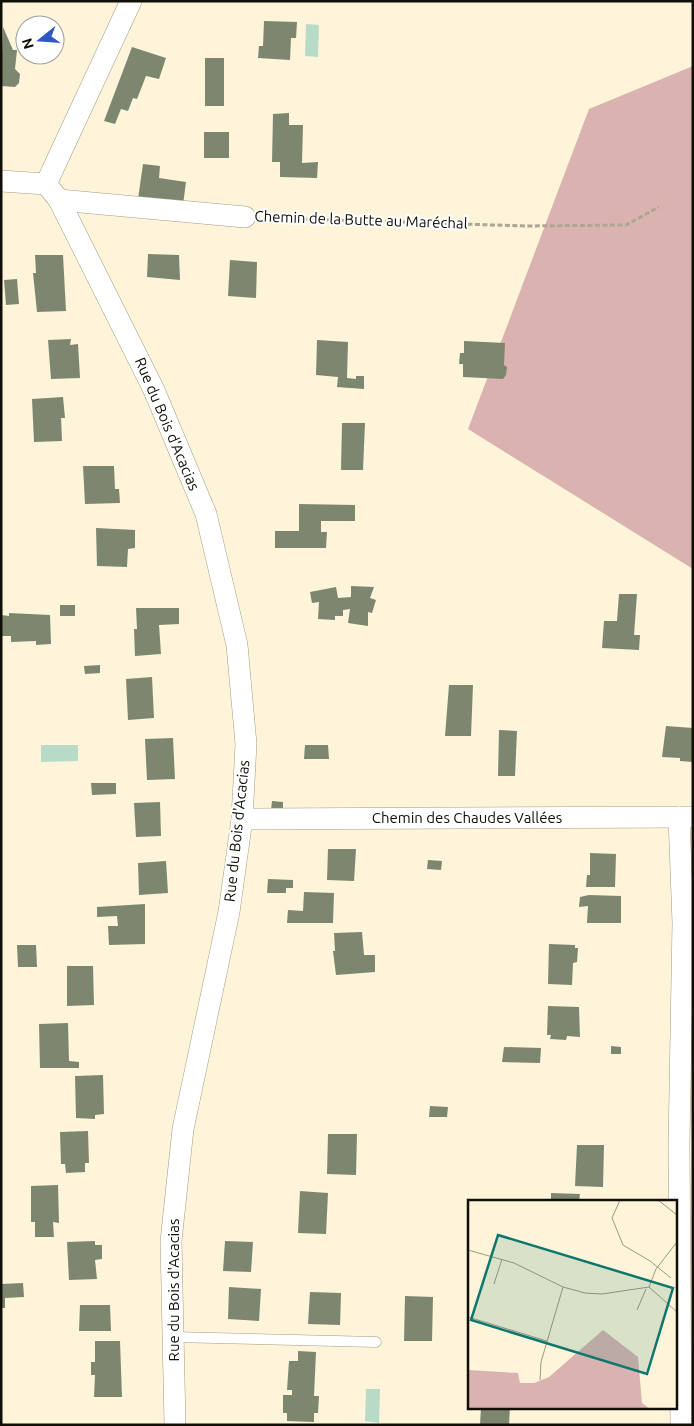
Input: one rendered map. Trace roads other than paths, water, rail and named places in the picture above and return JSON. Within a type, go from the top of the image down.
[{"type":"street","points":[[1,181],[46,184],[131,1]]},
{"type":"street","name":"Rue du Bois d'Acacias","points":[[46,184],[59,200],[154,390],[206,514],[236,645],[246,744],[242,818],[229,912],[183,1129],[171,1242],[175,1425]]},
{"type":"street","name":"Chemin de la Butte au Maréchal","points":[[59,200],[244,217]]},
{"type":"street","points":[[681,1425],[679,1144],[686,817]]},
{"type":"street","name":"Chemin des Chaudes Vallées","points":[[242,818],[686,817]]},
{"type":"lane","points":[[174,1337],[376,1342]]}]
